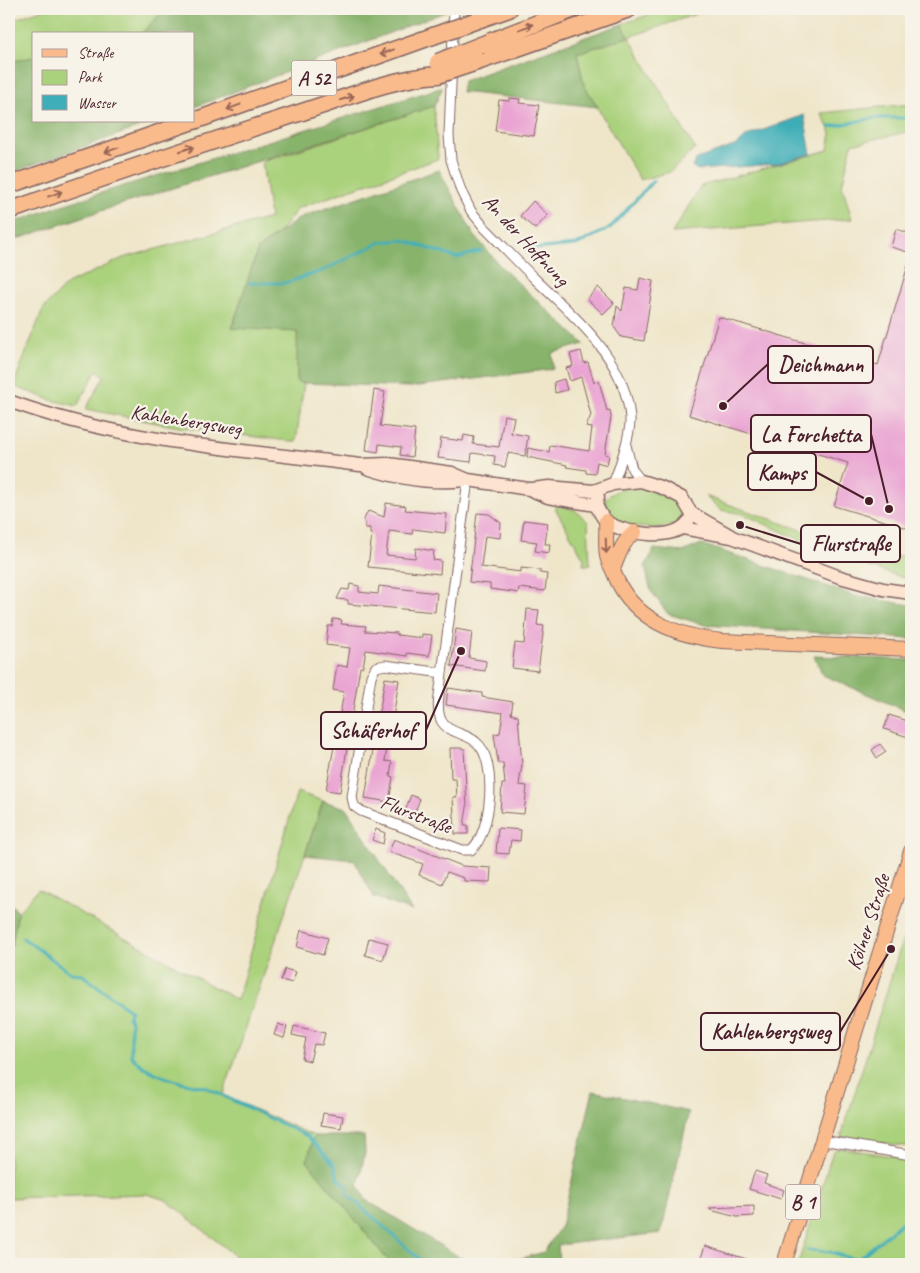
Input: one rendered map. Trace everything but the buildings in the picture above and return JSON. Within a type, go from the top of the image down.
[{"type":"highway","points":[[483,18],[504,9]]},
{"type":"highway","name":"A 52","points":[[195,120],[509,9]]},
{"type":"highway","name":"A 52","points":[[9,211],[141,164],[438,69],[480,53],[574,9]]},
{"type":"highway","points":[[548,36],[612,9]]},
{"type":"highway","points":[[480,53],[548,36],[629,9]]},
{"type":"highway","name":"A 52","points":[[9,185],[190,122]]},
{"type":"main road","points":[[606,521],[607,558],[620,587],[643,615],[670,630],[696,638],[911,649]]},
{"type":"main road","points":[[613,569],[623,544],[635,532]]},
{"type":"main road","name":"Kölner Straße","points":[[784,1264],[911,851]]},
{"type":"street","name":"An der Hoffnung","points":[[454,9],[449,135],[451,160],[461,191],[471,211],[484,227],[578,319],[602,347],[617,372],[626,397],[630,419],[626,445],[607,486]]},
{"type":"street","name":"Kahlenbergsweg","points":[[9,401],[42,413],[81,423],[162,438],[360,466],[387,474],[449,482],[468,480],[529,489],[548,496],[596,505]]},
{"type":"street","name":"An der Hoffnung","points":[[626,445],[632,469],[641,481]]},
{"type":"street","name":"Flurstraße","points":[[442,673],[385,665],[376,667],[371,676],[352,797],[354,806],[361,811],[462,850],[470,850],[478,844],[488,818],[490,796],[485,754],[476,742],[447,727],[441,719],[439,708],[468,480]]},
{"type":"street","name":"Kahlenbergsweg","points":[[529,489],[549,487],[584,492],[607,486],[641,481],[671,491],[682,498],[691,513],[732,537]]},
{"type":"street","points":[[606,521],[596,505],[607,486]]},
{"type":"street","points":[[683,528],[691,513]]},
{"type":"street","name":"Kahlenbergsweg","points":[[606,521],[635,532],[666,534],[683,528],[732,537],[840,577],[883,589],[911,593]]},
{"type":"street","points":[[822,1140],[911,1155]]},
{"type":"green space","points":[[44,9],[165,9],[143,32],[32,32],[32,57],[9,62],[9,21]]},
{"type":"green space","points":[[165,9],[446,9],[445,12],[195,107],[195,32],[143,32]]},
{"type":"green space","points":[[665,9],[711,9],[629,37],[695,149],[670,172],[640,180],[584,85],[577,53],[628,37],[622,24]]},
{"type":"green space","points":[[622,24],[629,37],[577,53],[584,85],[598,107],[461,92],[463,81]]},
{"type":"green space","points":[[32,57],[32,122],[154,122],[9,173],[9,62]]},
{"type":"green space","points":[[443,87],[434,106],[9,242],[9,224],[62,205]]},
{"type":"green space","points":[[911,104],[911,131],[852,144],[842,185],[852,219],[672,233],[701,186],[828,150],[831,133],[821,113]]},
{"type":"green space","points":[[434,106],[438,159],[298,208],[281,231],[258,249],[232,327],[298,332],[297,382],[304,383],[296,442],[178,427],[86,409],[104,376],[97,370],[77,406],[51,400],[13,386],[43,309],[67,284],[123,258],[270,218],[262,162]]},
{"type":"green space","points":[[439,170],[474,235],[501,267],[584,344],[552,353],[553,369],[411,387],[304,383],[297,382],[297,332],[232,328],[258,249],[301,217]]},
{"type":"green space","points":[[627,487],[646,489],[666,496],[678,504],[687,516],[680,522],[658,528],[631,526],[619,522],[610,517],[604,510],[604,505],[607,497]]},
{"type":"green space","points":[[705,496],[864,552],[911,557],[911,578],[901,577],[836,556],[743,514],[721,510]]},
{"type":"green space","points":[[556,504],[575,510],[588,522],[590,565],[583,565],[584,559],[555,508]]},
{"type":"green space","points":[[701,544],[855,596],[911,605],[911,639],[705,625],[668,614],[651,591],[645,567],[654,549],[683,552]]},
{"type":"green space","points":[[814,656],[911,660],[911,713],[823,675]]},
{"type":"green space","points":[[297,792],[323,801],[223,1095],[314,1136],[307,1161],[391,1264],[245,1264],[166,1200],[147,1194],[9,1198],[9,951],[18,912],[38,889],[237,1000]]},
{"type":"green space","points":[[323,801],[346,808],[412,911],[374,897],[354,860],[305,855]]},
{"type":"green space","points":[[9,902],[18,912],[12,945],[9,943]]},
{"type":"green space","points":[[911,922],[911,1147],[841,1137],[903,939]]},
{"type":"green space","points":[[593,1091],[689,1112],[661,1233],[558,1245],[559,1264],[501,1264],[544,1252],[561,1226]]},
{"type":"green space","points":[[314,1136],[364,1136],[365,1153],[358,1185],[366,1200],[461,1258],[488,1264],[391,1264],[307,1161]]},
{"type":"green space","points":[[841,1148],[911,1159],[911,1264],[798,1264],[833,1151]]},
{"type":"water","points":[[804,115],[811,154],[776,164],[699,170],[692,167],[697,159],[737,145],[747,136]]},
{"type":"waterway","points":[[829,127],[874,118],[911,118]]},
{"type":"waterway","points":[[532,249],[576,245],[610,228],[654,180]]},
{"type":"waterway","points":[[249,283],[285,283],[322,271],[381,242],[403,240],[457,258],[481,251]]},
{"type":"waterway","points":[[23,938],[71,973],[81,974],[131,1011],[128,1018],[131,1021],[131,1056],[138,1063],[165,1077],[205,1087],[307,1136],[334,1164],[338,1178],[347,1185],[348,1195],[425,1264]]},
{"type":"waterway","points":[[807,1250],[830,1252],[857,1260],[911,1215]]},
{"type":"place","name":"Deichmann","points":[[723,406]]},
{"type":"place","name":"Kamps","points":[[869,501]]},
{"type":"place","name":"La Forchetta","points":[[889,509]]},
{"type":"place","name":"Flurstraße","points":[[740,525]]},
{"type":"place","name":"Schäferhof","points":[[461,651]]},
{"type":"place","name":"Kahlenbergsweg","points":[[891,949]]}]
